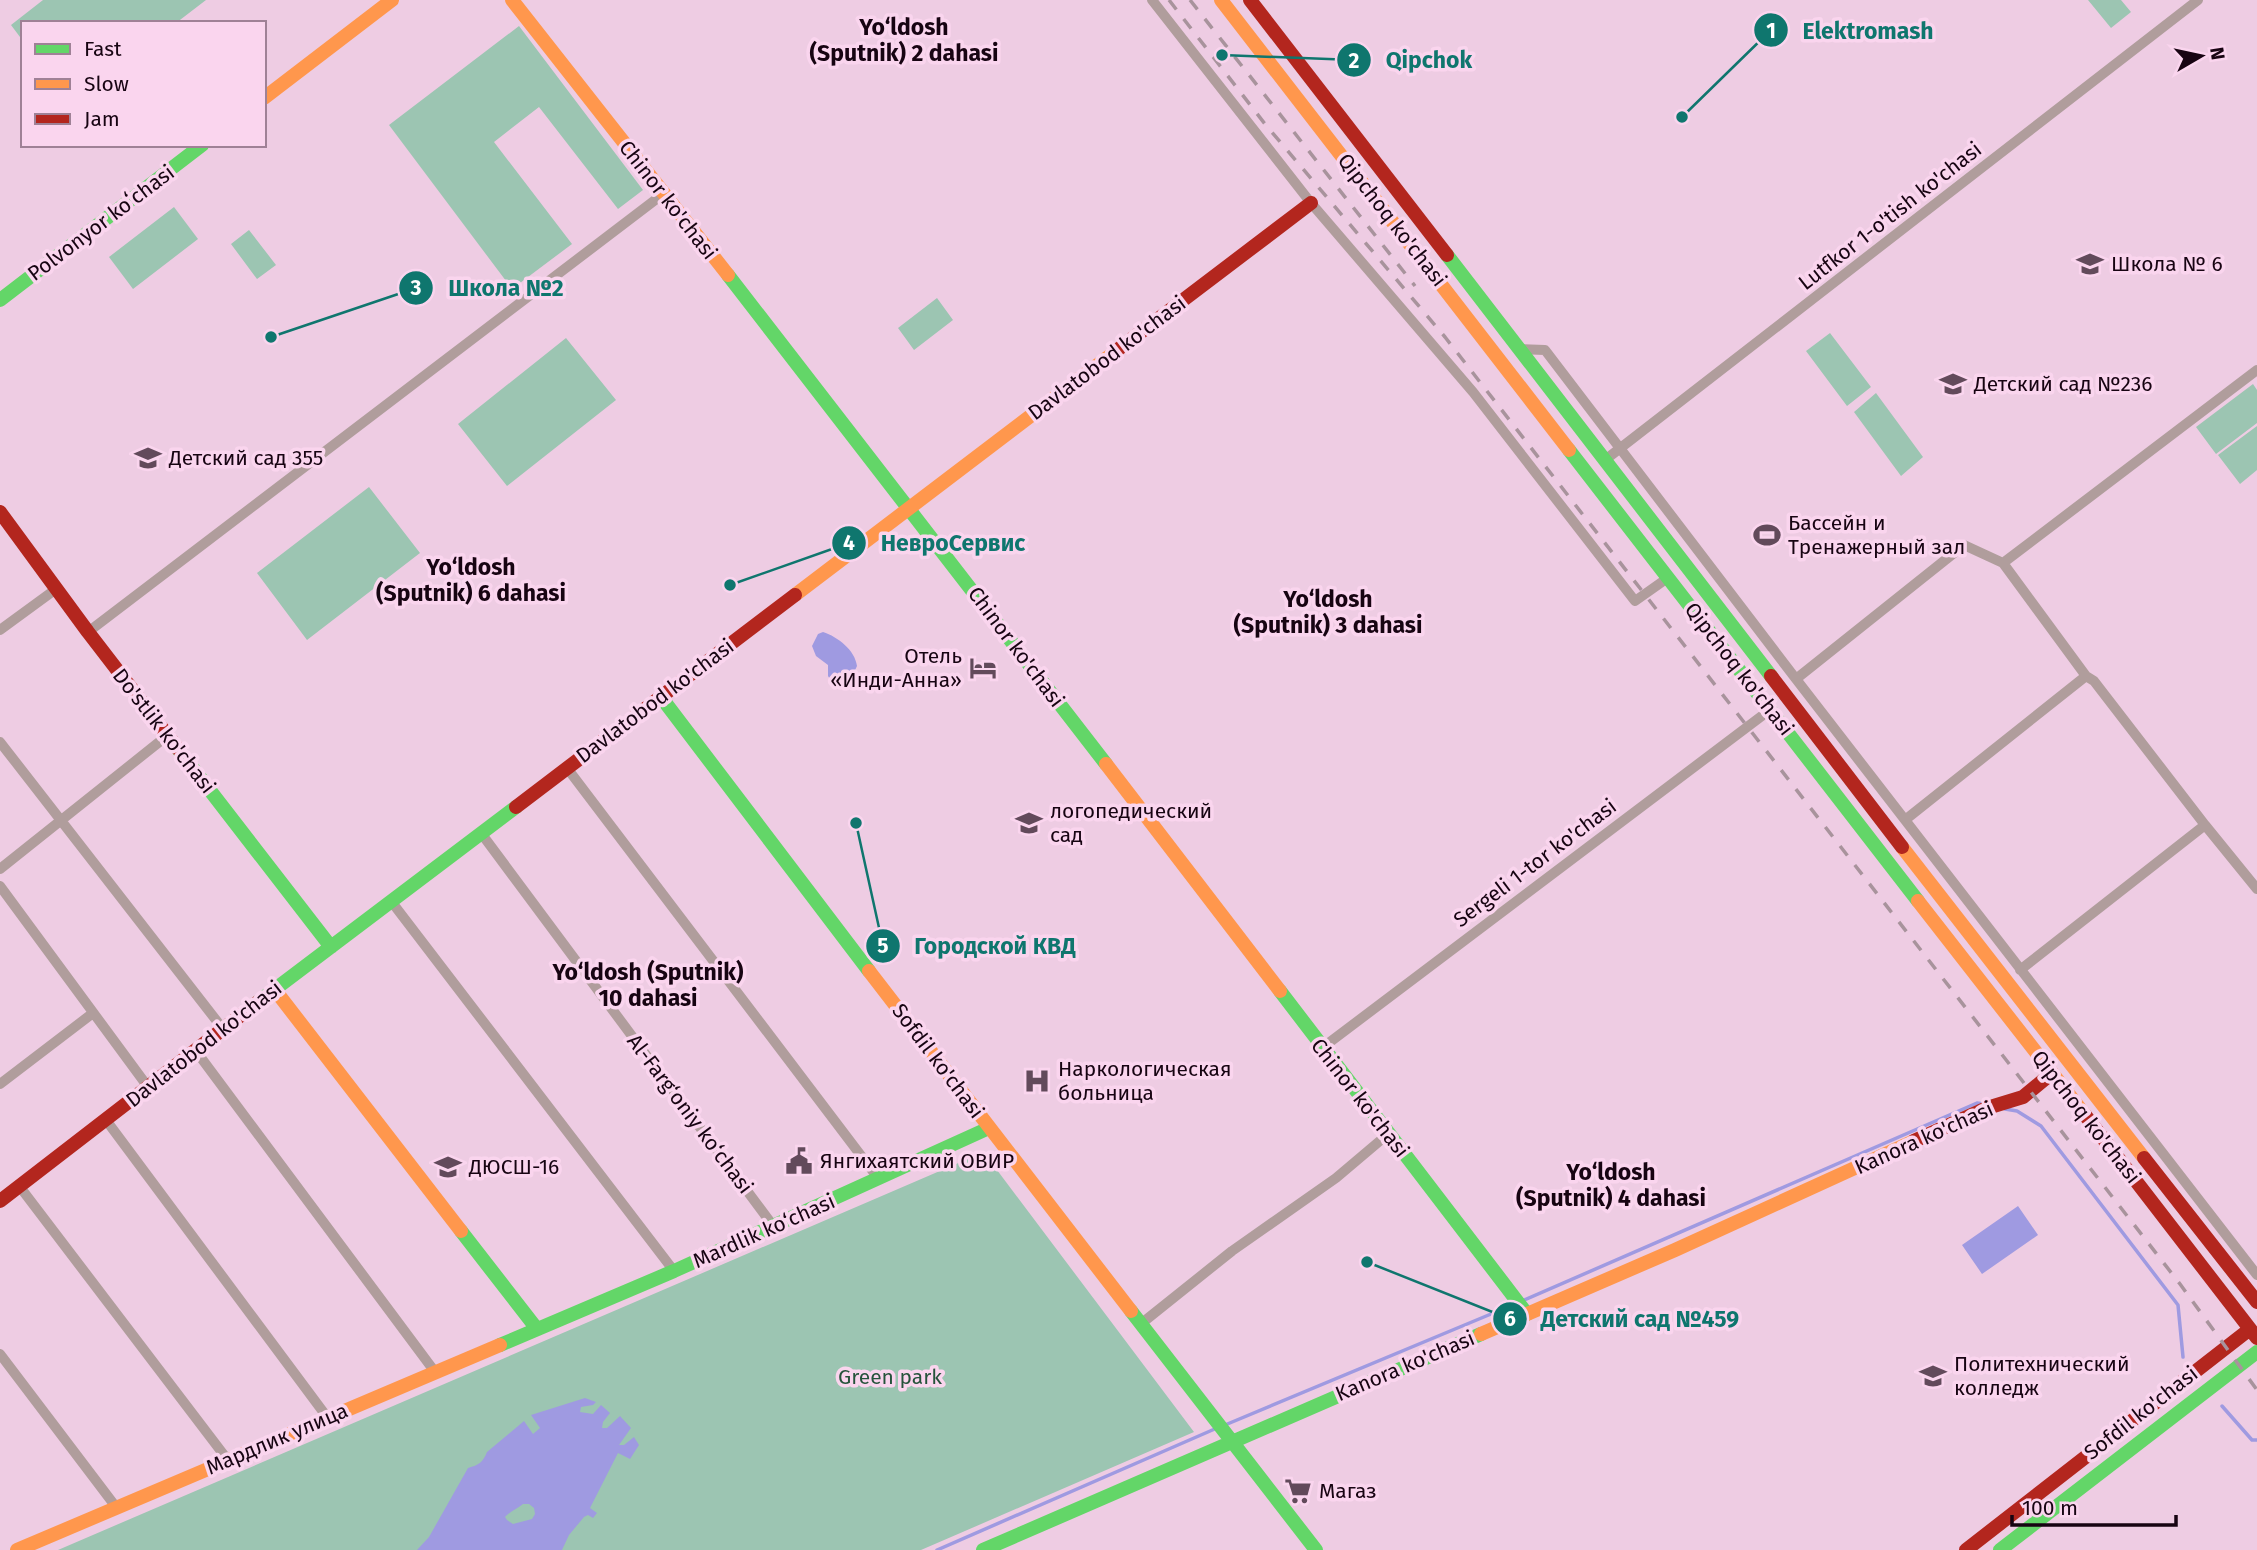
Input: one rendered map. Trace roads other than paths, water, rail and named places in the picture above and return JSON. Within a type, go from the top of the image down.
[{"type":"street","points":[[266,96],[392,0]]},
{"type":"street","name":"Chinor ko'chasi","points":[[512,0],[909,508],[1521,1306]]},
{"type":"street","points":[[1152,0],[1311,203],[1473,392],[1635,601],[1669,577]]},
{"type":"street","name":"Qipchoq ko'chasi","points":[[1221,0],[2081,1111],[2255,1330]]},
{"type":"street","name":"Qipchoq ko'chasi","points":[[1250,0],[2006,982],[2257,1302]]},
{"type":"street","name":"Lutfkor 1-o'tish ko'chasi","points":[[1605,460],[2198,0]]},
{"type":"street","points":[[1289,86],[1305,74]]},
{"type":"street","name":"Polvonyor koʻchasi","points":[[0,300],[199,147]]},
{"type":"street","points":[[88,632],[663,194]]},
{"type":"street","name":"Davlatobod ko'chasi","points":[[0,1201],[1311,203]]},
{"type":"street","points":[[1502,362],[1518,349]]},
{"type":"street","name":"Qipchoq ko'chasi","points":[[1518,349],[1545,350],[2257,1275]]},
{"type":"street","points":[[2003,563],[2257,370]]},
{"type":"street","name":"Do'stlik ko'chasi","points":[[0,512],[88,632],[331,947]]},
{"type":"street","points":[[1796,679],[1964,545],[2003,563],[2086,676],[2094,681],[2257,889]]},
{"type":"street","points":[[0,630],[56,589]]},
{"type":"street","points":[[1694,610],[1711,597]]},
{"type":"street","points":[[1905,820],[2086,676]]},
{"type":"street","name":"Sofdil ko'chasi","points":[[661,697],[989,1128],[1316,1550]]},
{"type":"street","name":"Sergeli 1-tor ko'chasi","points":[[1322,1048],[1771,709]]},
{"type":"street","points":[[0,869],[167,735]]},
{"type":"street","points":[[0,742],[223,1029]]},
{"type":"street","points":[[567,768],[878,1178]]},
{"type":"street","points":[[2020,970],[2205,825]]},
{"type":"street","name":"Al-Farg‘oniy ko‘chasi","points":[[481,833],[774,1227]]},
{"type":"street","points":[[0,886],[148,1087]]},
{"type":"street","points":[[391,901],[674,1271]]},
{"type":"street","points":[[275,990],[537,1329]]},
{"type":"street","points":[[0,1084],[93,1013]]},
{"type":"street","points":[[196,1051],[435,1372]]},
{"type":"street","name":"Kanora ko'chasi","points":[[983,1550],[1226,1431],[1521,1306],[1675,1250],[1992,1106],[2023,1097],[2052,1073]]},
{"type":"street","points":[[2081,1111],[2098,1097]]},
{"type":"street","points":[[106,1120],[327,1418]]},
{"type":"street","name":"Mardlik ko‘chasi","points":[[537,1329],[774,1227],[989,1128]]},
{"type":"street","points":[[1142,1323],[1242,1244],[1336,1178],[1388,1134]]},
{"type":"street","points":[[20,1186],[227,1460]]},
{"type":"street","name":"Мардлик улица","points":[[17,1550],[537,1329]]},
{"type":"street","name":"Sofdil ko'chasi","points":[[1966,1550],[2207,1362],[2255,1330]]},
{"type":"street","name":"Sofdil ko'chasi","points":[[2000,1550],[2257,1352]]},
{"type":"street","points":[[0,1354],[116,1507]]},
{"type":"street","points":[[2207,1362],[2221,1380]]},
{"type":"waterway","points":[[1522,1301],[1977,1103],[1984,1104]]},
{"type":"waterway","points":[[2005,1109],[2017,1111],[2041,1126],[2178,1305],[2183,1357]]},
{"type":"waterway","points":[[1225,1425],[1515,1304]]},
{"type":"waterway","points":[[2222,1406],[2252,1440],[2257,1440]]},
{"type":"waterway","points":[[937,1550],[1217,1428]]},
{"type":"railway","points":[[1169,0],[1265,124],[1445,337],[2180,1284],[2257,1390]]},
{"type":"railway","points":[[1190,0],[1415,286]]},
{"type":"place","name":"Qipchok","points":[[1222,55]]},
{"type":"place","name":"Elektromash","points":[[1682,117]]},
{"type":"place","name":"Школа № 6","points":[[2090,264]]},
{"type":"place","name":"Школа №2","points":[[271,337]]},
{"type":"place","name":"Детский сад №236","points":[[1953,384]]},
{"type":"place","name":"Детский сад 355","points":[[148,458]]},
{"type":"place","name":"Бассейн и Тренажерный зал","points":[[1767,535]]},
{"type":"place","name":"НевроСервис","points":[[730,585]]},
{"type":"place","name":"Отель «Инди-Анна»","points":[[983,668]]},
{"type":"place","name":"Городской КВД","points":[[856,823]]},
{"type":"place","name":"логопедический сад","points":[[1029,823]]},
{"type":"place","name":"Наркологическая больница","points":[[1037,1081]]},
{"type":"place","name":"Янгихаятский ОВИР","points":[[799,1161]]},
{"type":"place","name":"ДЮСШ-16","points":[[448,1167]]},
{"type":"place","name":"Детский сад №459","points":[[1367,1262]]},
{"type":"place","name":"Политехнический колледж","points":[[1933,1376]]},
{"type":"place","name":"Магаз","points":[[1298,1491]]},
{"type":"district","name":"Yo‘ldosh (Sputnik) 2 dahasi","points":[[904,40]]},
{"type":"district","name":"Yo‘ldosh (Sputnik) 6 dahasi","points":[[471,580]]},
{"type":"district","name":"Yo‘ldosh (Sputnik) 3 dahasi","points":[[1328,612]]},
{"type":"district","name":"Yo‘ldosh (Sputnik) 10 dahasi","points":[[648,985]]},
{"type":"district","name":"Yo‘ldosh (Sputnik) 4 dahasi","points":[[1611,1185]]},
{"type":"park label","name":"Green park","points":[[890,1377]]}]
